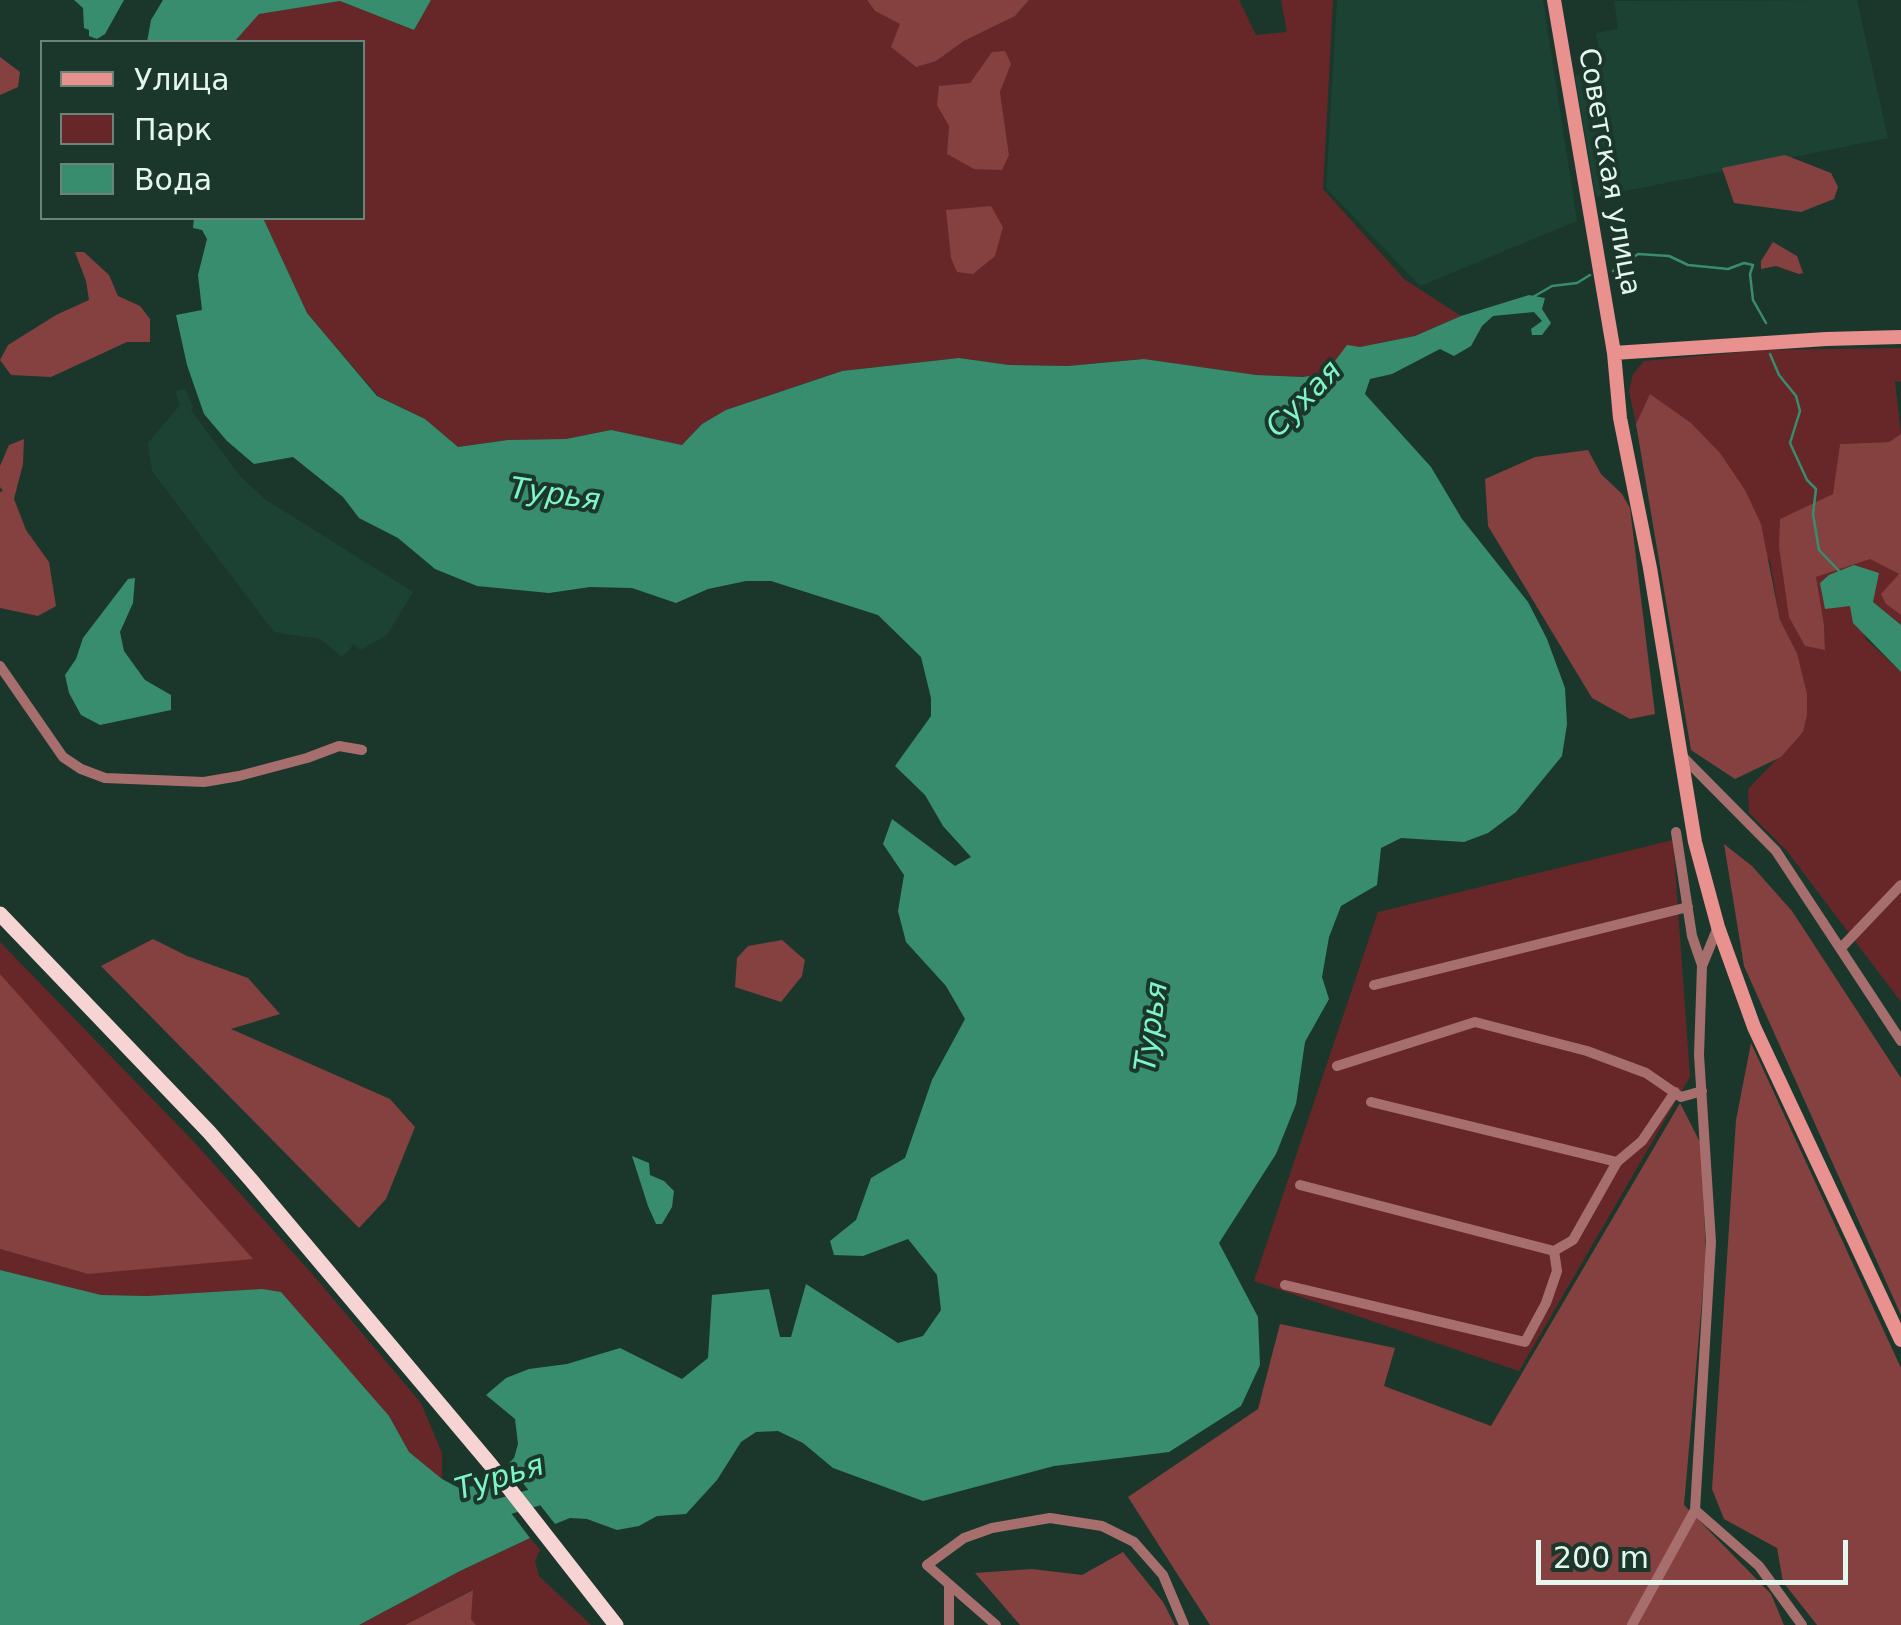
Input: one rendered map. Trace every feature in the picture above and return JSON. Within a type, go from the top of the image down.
[{"type":"highway","points":[[0,914],[210,1132],[490,1464],[616,1625]]},
{"type":"main road","name":"Советская улица","points":[[1554,0],[1614,353],[1620,418],[1650,568],[1695,842],[1718,927],[1754,1027],[1901,1340]]},
{"type":"main road","points":[[1614,353],[1901,337]]},
{"type":"street","points":[[0,666],[63,758],[105,778],[204,782],[307,758],[339,746],[362,750]]},
{"type":"street","points":[[1678,752],[1776,851],[1898,1024],[1901,1041]]},
{"type":"street","points":[[1632,1625],[1696,1510],[1711,1242],[1699,1055],[1702,966],[1692,936],[1676,832]]},
{"type":"street","points":[[1841,948],[1901,885]]},
{"type":"street","points":[[1374,985],[1688,907]]},
{"type":"street","points":[[1702,966],[1718,927]]},
{"type":"street","points":[[1337,1066],[1475,1022],[1587,1051],[1646,1073],[1681,1097],[1702,1091]]},
{"type":"street","points":[[1300,1186],[1554,1251],[1573,1240],[1617,1162],[1642,1141],[1675,1092]]},
{"type":"street","points":[[1371,1102],[1617,1162]]},
{"type":"street","points":[[1285,1285],[1525,1342],[1546,1303],[1557,1271],[1554,1251]]},
{"type":"street","points":[[1696,1510],[1759,1566],[1802,1625]]},
{"type":"street","points":[[996,1625],[927,1565],[964,1538],[992,1528],[1050,1518],[1102,1526],[1134,1542],[1163,1575],[1184,1625]]},
{"type":"street","points":[[949,1584],[949,1625]]},
{"type":"shaded area","points":[[867,0],[1029,0],[1015,16],[964,41],[936,61],[916,67],[891,47],[900,24],[875,11]]},
{"type":"shaded area","points":[[1337,0],[1543,0],[1577,221],[1420,286],[1326,188]]},
{"type":"shaded area","points":[[1857,0],[1888,138],[1596,197],[1575,76],[1602,70],[1596,33],[1618,29],[1614,1]]},
{"type":"shaded area","points":[[1005,51],[1011,64],[1000,92],[1009,155],[1002,170],[974,169],[947,154],[949,126],[937,105],[939,86],[970,83],[992,52]]},
{"type":"shaded area","points":[[0,57],[20,72],[18,87],[0,95]]},
{"type":"shaded area","points":[[1785,155],[1831,173],[1838,187],[1834,199],[1801,212],[1734,203],[1722,168]]},
{"type":"shaded area","points":[[991,206],[1003,227],[995,256],[973,274],[957,272],[951,258],[946,210]]},
{"type":"shaded area","points":[[1773,242],[1797,256],[1803,273],[1776,266],[1761,269],[1761,261]]},
{"type":"shaded area","points":[[75,252],[84,252],[109,275],[118,296],[140,306],[150,319],[150,342],[127,342],[51,377],[11,375],[0,360],[8,345],[89,300]]},
{"type":"shaded area","points":[[185,389],[191,410],[240,476],[266,500],[413,592],[387,635],[360,650],[354,644],[342,657],[320,639],[274,632],[152,471],[148,443],[180,405],[175,391]]},
{"type":"shaded area","points":[[1650,394],[1691,423],[1720,453],[1745,490],[1761,524],[1780,620],[1797,653],[1807,694],[1803,732],[1781,757],[1735,779],[1691,750],[1636,424]]},
{"type":"shaded area","points":[[1901,434],[1901,615],[1886,604],[1881,594],[1899,574],[1870,559],[1816,577],[1825,650],[1805,646],[1789,617],[1779,547],[1780,519],[1833,494],[1840,444],[1889,442]]},
{"type":"shaded area","points":[[24,439],[23,464],[14,499],[26,530],[49,562],[56,606],[38,616],[0,608],[0,466],[9,445]]},
{"type":"shaded area","points":[[1588,450],[1601,474],[1630,508],[1655,714],[1630,719],[1592,698],[1488,526],[1485,479],[1535,457]]},
{"type":"shaded area","points":[[1724,844],[1752,866],[1792,911],[1901,1078],[1901,1315],[1744,966]]},
{"type":"shaded area","points":[[153,939],[248,978],[280,1014],[231,1029],[390,1099],[415,1127],[386,1199],[359,1228],[101,966]]},
{"type":"shaded area","points":[[782,940],[805,960],[802,976],[781,1002],[735,987],[737,958],[748,946]]},
{"type":"shaded area","points":[[0,974],[253,1259],[88,1274],[0,1249]]},
{"type":"shaded area","points":[[1751,1043],[1901,1368],[1901,1625],[1817,1625],[1783,1582],[1777,1548],[1724,1519],[1712,1489],[1736,1120]]},
{"type":"shaded area","points":[[1680,1103],[1701,1144],[1706,1255],[1684,1505],[1771,1594],[1784,1625],[1210,1625],[1128,1497],[1258,1409],[1280,1324],[1395,1348],[1384,1386],[1491,1426]]},
{"type":"shaded area","points":[[1123,1552],[1163,1602],[1175,1625],[1020,1625],[975,1573],[1032,1569],[1082,1575]]},
{"type":"shaded area","points":[[473,1590],[471,1619],[476,1625],[405,1625]]},
{"type":"green space","points":[[431,0],[867,0],[875,11],[901,24],[936,61],[964,41],[1015,16],[1029,0],[1239,0],[1256,35],[1287,32],[1281,0],[1333,0],[1323,189],[1404,279],[1461,316],[1415,336],[1360,347],[1326,373],[1302,377],[1256,375],[1144,359],[1068,366],[1009,365],[959,358],[841,371],[726,410],[702,424],[682,445],[611,430],[566,439],[508,440],[458,447],[425,419],[378,396],[307,313],[264,220],[365,220],[365,40],[236,40],[258,14],[340,1],[414,30]],"holes":[[[992,53],[1011,64],[1000,92],[1009,155],[947,154],[949,126],[970,83]]]},
{"type":"green space","points":[[1901,348],[1901,382],[1895,381],[1901,434],[1889,442],[1840,444],[1834,494],[1781,519],[1805,646],[1825,649],[1815,577],[1870,558],[1899,574],[1886,604],[1901,615],[1901,625],[1873,602],[1878,573],[1851,606],[1866,639],[1901,672],[1901,1002],[1787,851],[1749,813],[1748,789],[1803,732],[1797,653],[1780,620],[1770,561],[1650,395],[1636,424],[1629,391],[1633,374],[1644,361],[1765,350]]},
{"type":"green space","points":[[1673,840],[1690,1077],[1519,1371],[1254,1281],[1378,912]]},
{"type":"green space","points":[[0,942],[195,1143],[421,1403],[442,1453],[442,1479],[409,1452],[389,1416],[148,1296],[101,1295],[0,1270],[0,1249],[88,1274],[0,974]]},
{"type":"green space","points":[[530,1538],[540,1550],[535,1561],[539,1576],[591,1625],[476,1625],[471,1619],[472,1590],[405,1625],[359,1625],[460,1571]]},
{"type":"water","points":[[74,0],[124,0],[105,34],[97,39],[84,28],[83,8]]},
{"type":"water","points":[[163,0],[431,0],[414,30],[340,1],[259,14],[236,40],[147,40],[151,20]]},
{"type":"water","points":[[194,220],[264,220],[307,313],[377,396],[425,419],[458,447],[508,440],[566,439],[611,430],[682,445],[702,424],[726,410],[842,371],[959,358],[1009,365],[1068,366],[1144,359],[1256,375],[1303,377],[1326,373],[1347,345],[1360,347],[1415,336],[1461,316],[1529,295],[1545,298],[1542,309],[1551,323],[1542,335],[1532,335],[1531,329],[1542,321],[1534,312],[1493,316],[1471,346],[1454,356],[1440,349],[1392,374],[1370,379],[1365,394],[1431,467],[1462,519],[1528,602],[1565,688],[1567,724],[1562,756],[1516,812],[1488,833],[1464,842],[1401,838],[1381,848],[1377,885],[1341,906],[1329,937],[1322,977],[1329,999],[1305,1042],[1296,1104],[1276,1154],[1219,1243],[1258,1317],[1260,1365],[1241,1406],[1169,1452],[1054,1466],[923,1501],[833,1468],[803,1443],[778,1431],[756,1432],[741,1442],[717,1480],[686,1514],[657,1516],[639,1526],[617,1530],[587,1519],[570,1518],[555,1524],[508,1464],[518,1444],[515,1419],[486,1395],[506,1378],[620,1348],[682,1379],[708,1358],[712,1295],[769,1289],[780,1337],[791,1337],[806,1284],[898,1343],[923,1336],[941,1310],[937,1275],[908,1239],[863,1256],[834,1255],[830,1241],[856,1220],[871,1178],[905,1158],[932,1080],[965,1019],[946,986],[906,942],[898,911],[904,875],[883,844],[892,819],[955,866],[971,857],[943,826],[925,795],[895,766],[931,716],[931,698],[921,657],[878,615],[771,581],[746,581],[708,589],[676,603],[632,588],[590,587],[549,593],[477,586],[435,569],[398,538],[359,518],[343,497],[293,457],[254,464],[204,414],[187,365],[176,315],[202,310],[198,275],[207,239],[202,230],[193,228]]},
{"type":"water","points":[[1854,565],[1879,573],[1873,602],[1901,625],[1901,672],[1853,623],[1850,606],[1825,609],[1820,583]]},
{"type":"water","points":[[135,578],[133,603],[120,632],[124,651],[145,680],[171,695],[171,710],[100,725],[81,715],[65,675],[83,638],[128,579]]},
{"type":"water","points":[[632,1156],[649,1163],[650,1175],[674,1191],[672,1207],[662,1224],[656,1224],[648,1206]]},
{"type":"water","points":[[0,1270],[101,1295],[262,1289],[281,1292],[389,1416],[409,1452],[459,1488],[489,1484],[530,1538],[359,1625],[0,1625]]},
{"type":"waterway","name":"Сухая","points":[[1613,271],[1638,254],[1669,256],[1688,265],[1728,269],[1744,263],[1753,265],[1753,300],[1766,323]]},
{"type":"waterway","name":"Сухая","points":[[1533,297],[1552,286],[1577,283],[1590,275]]},
{"type":"waterway","name":"Сухая","points":[[1770,354],[1779,375],[1796,396],[1800,411],[1790,443],[1807,480],[1816,489],[1813,514],[1819,550],[1839,571]]},
{"type":"waterway","name":"Турья","points":[[482,1513],[553,1492]]}]
